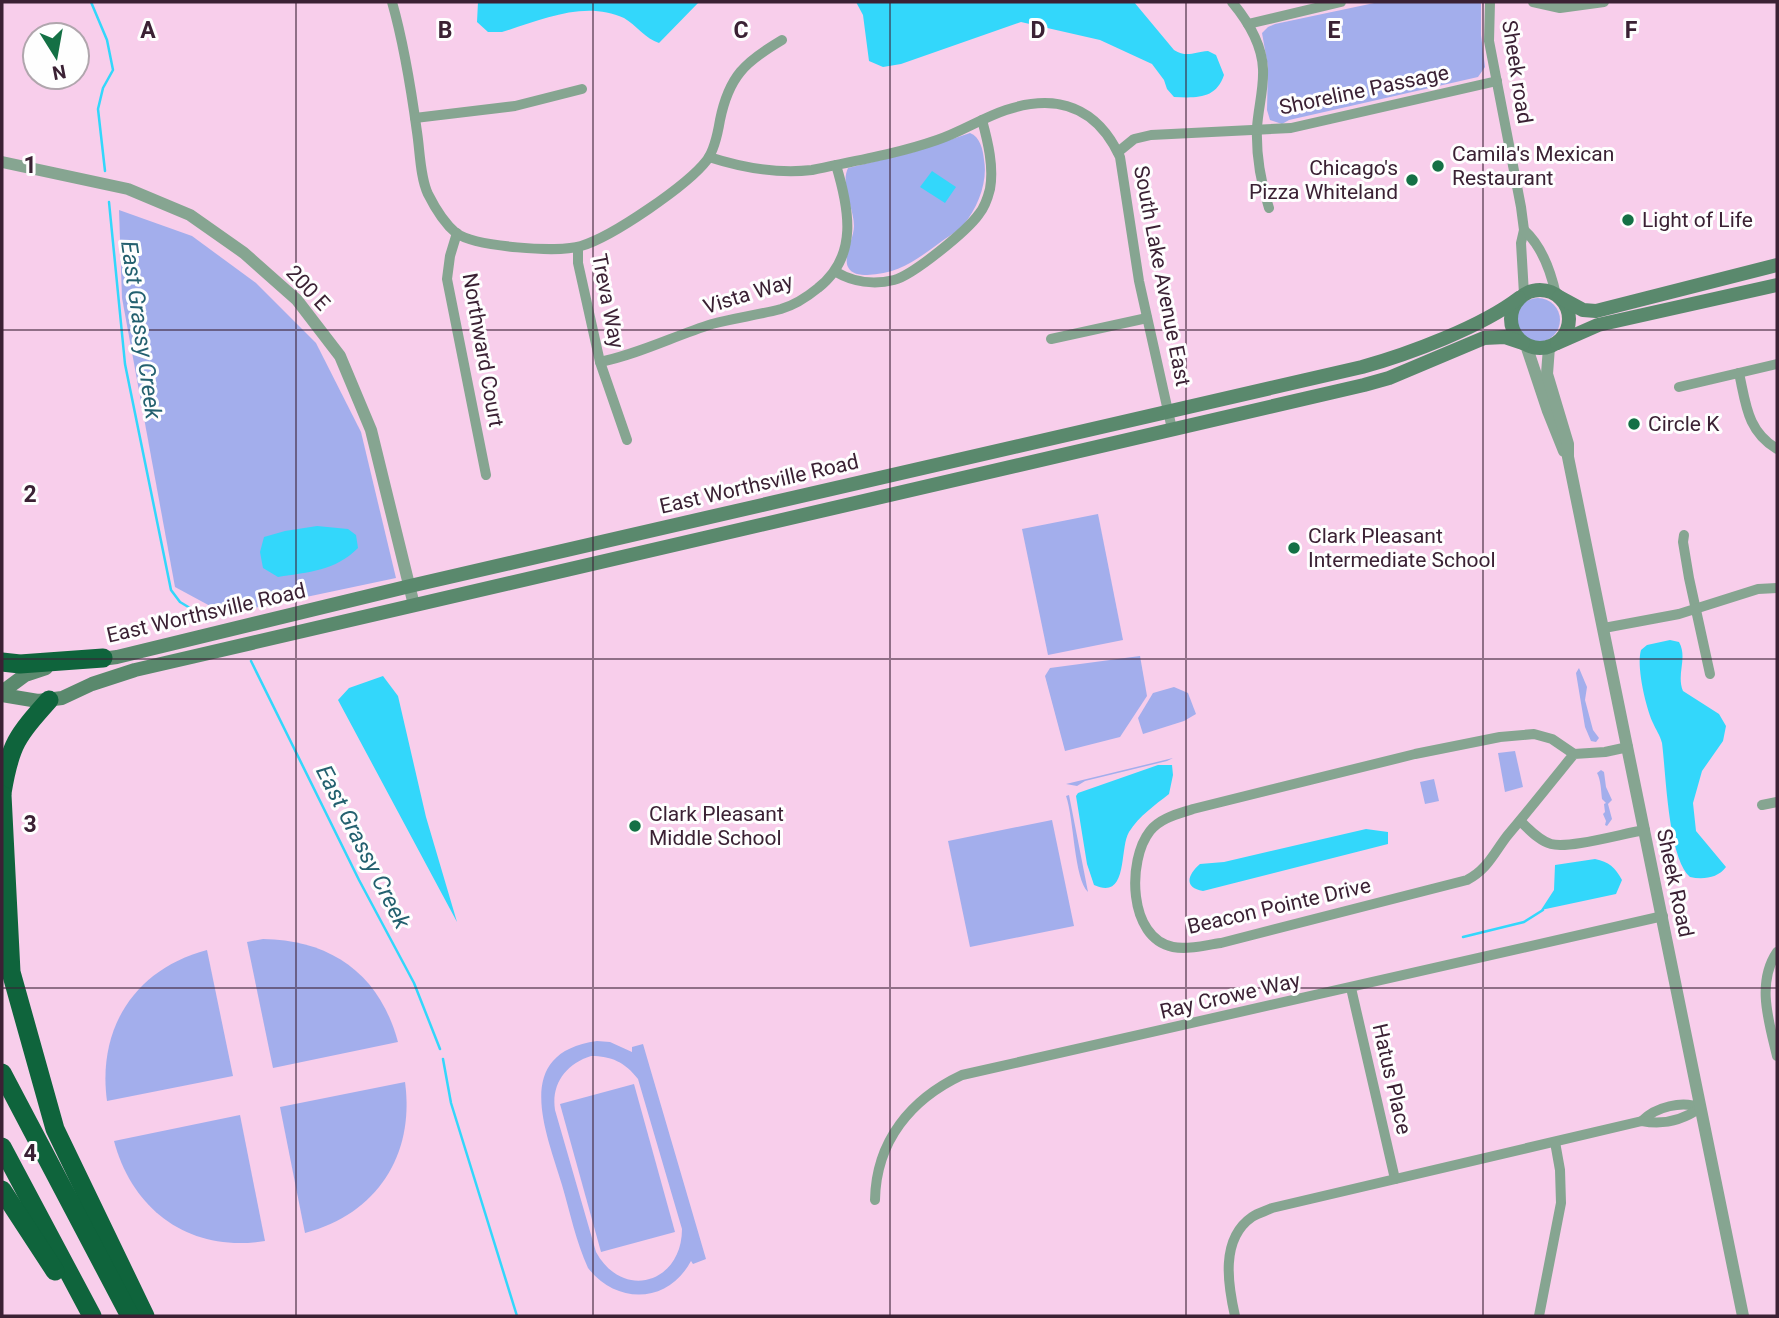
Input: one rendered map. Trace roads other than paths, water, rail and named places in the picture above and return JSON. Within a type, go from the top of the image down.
[{"type":"highway","points":[[2,662],[20,664],[103,658]]},
{"type":"highway","points":[[49,700],[22,729],[13,746],[7,762],[2,794],[11,972],[55,1129],[145,1316]]},
{"type":"highway","points":[[2,1073],[130,1316]]},
{"type":"highway","points":[[2,1147],[92,1316]]},
{"type":"highway","points":[[2,1190],[84,1316]]},
{"type":"main road","points":[[1777,265],[1596,311],[1583,310],[1558,296],[1535,290],[1522,296],[1511,313],[1510,321],[1512,330],[1525,344],[1541,348],[1598,325],[1777,285]]},
{"type":"main road","name":"East Worthsville Road","points":[[2,694],[25,675],[38,670],[103,658],[1389,359],[1496,313],[1522,296]]},
{"type":"main road","points":[[1553,345],[1567,329],[1569,320],[1565,304],[1558,296]]},
{"type":"main road","name":"East Worthsville Road","points":[[2,694],[38,701],[62,698],[92,684],[135,670],[1389,378],[1484,338],[1505,337],[1525,344]]},
{"type":"street","points":[[392,2],[401,36],[426,191],[441,217],[457,233],[469,239],[493,244],[542,248],[578,247],[593,242],[678,189],[709,157],[733,80],[754,56],[782,40]]},
{"type":"street","points":[[1232,2],[1248,23],[1259,49],[1263,69],[1257,130],[1261,186],[1269,208]]},
{"type":"street","points":[[1248,23],[1341,2]]},
{"type":"street","name":"Sheek road","points":[[1490,2],[1489,41],[1524,230],[1521,243],[1522,296]]},
{"type":"street","points":[[1533,2],[1560,8],[1604,2]]},
{"type":"street","name":"Shoreline Passage","points":[[1118,152],[1134,139],[1151,135],[1291,128],[1497,81]]},
{"type":"street","points":[[415,118],[515,106],[582,89]]},
{"type":"street","name":"South Lake Avenue East","points":[[709,157],[755,169],[792,172],[836,165],[937,140],[1023,105],[1059,103],[1079,109],[1097,122],[1118,152],[1139,281],[1172,429]]},
{"type":"street","points":[[836,165],[848,215],[844,251],[836,272],[861,282],[895,279],[909,273],[938,251],[979,214],[990,190],[992,174],[982,120]]},
{"type":"street","name":"200 E","points":[[2,162],[128,189],[190,215],[244,253],[297,300],[340,356],[371,430],[414,605]]},
{"type":"street","name":"Sheek road","points":[[1524,230],[1535,240],[1558,296]]},
{"type":"street","name":"Northward Court","points":[[457,233],[447,279],[486,475]]},
{"type":"street","name":"Treva Way","points":[[578,247],[578,264],[600,362],[627,440]]},
{"type":"street","name":"Vista Way","points":[[600,362],[636,353],[711,325],[793,305],[815,291],[836,272]]},
{"type":"street","points":[[1051,339],[1147,318]]},
{"type":"street","name":"Sheek Road","points":[[1525,344],[1560,446],[1568,457]]},
{"type":"street","name":"Sheek Road","points":[[1553,345],[1547,374],[1568,444],[1568,457],[1743,1316]]},
{"type":"street","points":[[1679,387],[1777,364]]},
{"type":"street","points":[[1739,373],[1755,429],[1765,441],[1777,449]]},
{"type":"street","points":[[1684,535],[1695,610],[1710,674]]},
{"type":"street","points":[[1604,628],[1695,610],[1758,589],[1777,588]]},
{"type":"street","name":"Beacon Pointe Drive","points":[[1534,734],[1552,739],[1574,754],[1488,864],[1479,874],[1466,880],[1221,943],[1191,948],[1170,947],[1152,936],[1142,917],[1135,891],[1134,868],[1141,846],[1151,829],[1166,818],[1415,754],[1500,737],[1534,734]]},
{"type":"street","points":[[1574,754],[1628,747]]},
{"type":"street","points":[[1762,805],[1777,802]]},
{"type":"street","points":[[1520,821],[1536,836],[1551,844],[1645,830]]},
{"type":"street","name":"Ray Crowe Way","points":[[876,1200],[881,1162],[902,1119],[921,1100],[962,1075],[1663,916]]},
{"type":"street","points":[[1777,952],[1769,966],[1764,987],[1777,1056]]},
{"type":"street","name":"Hatus Place","points":[[1351,988],[1395,1179]]},
{"type":"street","points":[[1235,1316],[1227,1271],[1231,1250],[1238,1233],[1251,1218],[1272,1208],[1642,1121],[1652,1112],[1677,1105],[1692,1104],[1700,1108]]},
{"type":"street","points":[[1539,1316],[1561,1203],[1560,1170],[1555,1142]]},
{"type":"waterway","name":"East Grassy Creek","points":[[91,2],[107,40],[113,70],[103,88],[98,109],[105,171]]},
{"type":"waterway","name":"East Grassy Creek","points":[[109,202],[125,364],[171,590],[180,602],[200,614]]},
{"type":"waterway","name":"East Grassy Creek","points":[[251,661],[359,880],[414,983],[440,1049]]},
{"type":"waterway","points":[[1463,937],[1524,922],[1543,910]]},
{"type":"waterway","name":"East Grassy Creek","points":[[443,1059],[451,1103],[517,1316]]},
{"type":"place","name":"Camila's Mexican Restaurant","points":[[1438,166]]},
{"type":"place","name":"Chicago's Pizza Whiteland","points":[[1412,180]]},
{"type":"place","name":"Light of Life","points":[[1628,220]]},
{"type":"place","name":"Circle K","points":[[1634,424]]},
{"type":"place","name":"Clark Pleasant Intermediate School","points":[[1294,548]]},
{"type":"place","name":"Clark Pleasant Middle School","points":[[635,826]]}]
